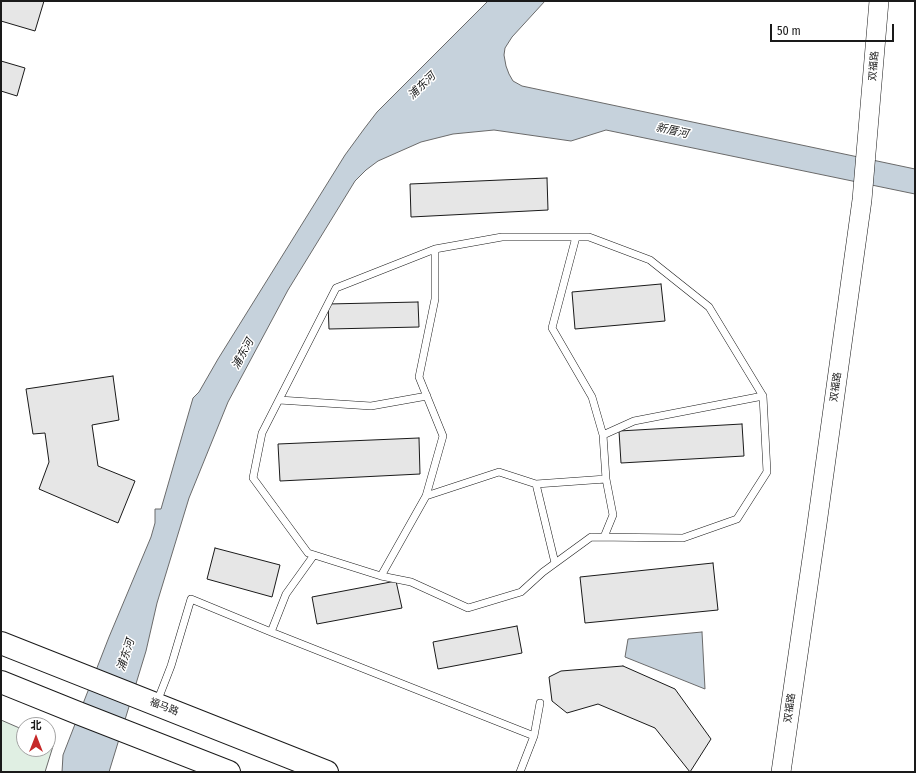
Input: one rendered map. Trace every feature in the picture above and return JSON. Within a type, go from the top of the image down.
[{"type":"main road","name":"福马路","points":[[1,643],[326,772]]},
{"type":"main road","points":[[1,682],[131,735],[229,772]]},
{"type":"street","name":"双福路","points":[[781,772],[862,200],[879,1]]},
{"type":"lane","points":[[502,237],[576,237],[589,237],[650,260],[709,307],[763,396],[767,472],[737,519],[683,538],[591,537],[543,572],[521,592],[468,608],[411,582],[381,576],[308,553],[252,478],[262,433],[336,288],[435,249],[502,237]]},
{"type":"lane","points":[[576,237],[552,328],[592,398],[603,434],[606,479],[613,515],[604,537]]},
{"type":"lane","points":[[381,576],[426,496],[443,436],[419,377],[436,299],[435,249]]},
{"type":"lane","points":[[279,400],[371,406],[426,396]]},
{"type":"lane","points":[[603,434],[634,421],[763,396]]},
{"type":"lane","points":[[426,496],[499,472],[536,484],[606,479]]},
{"type":"lane","points":[[536,484],[555,563]]},
{"type":"lane","points":[[271,632],[286,594],[314,555]]},
{"type":"lane","points":[[151,702],[171,666],[191,599],[534,736]]},
{"type":"lane","points":[[520,772],[534,736],[540,703]]},
{"type":"green space","points":[[1,720],[16,727],[16,757],[50,757],[45,772],[1,772]]},
{"type":"water","points":[[488,1],[545,1],[512,37],[505,48],[504,55],[509,74],[513,81],[522,86],[915,169],[915,194],[606,130],[571,141],[494,130],[453,134],[421,142],[378,161],[355,181],[288,290],[228,402],[189,498],[157,603],[146,651],[109,772],[62,772],[63,755],[109,637],[151,537],[155,523],[155,509],[161,509],[193,398],[199,392],[345,155],[364,129],[377,112]]},
{"type":"water","points":[[702,632],[705,689],[625,657],[628,639]]},
{"type":"building","points":[[1,1],[44,1],[35,31],[1,21]]},
{"type":"building","points":[[1,61],[25,68],[17,96],[1,91]]},
{"type":"building","points":[[547,178],[548,210],[411,217],[410,184]]},
{"type":"building","points":[[661,284],[665,321],[575,329],[572,292]]},
{"type":"building","points":[[418,302],[419,327],[329,329],[328,304]]},
{"type":"building","points":[[113,376],[119,420],[92,425],[98,466],[135,481],[118,523],[39,489],[49,462],[45,433],[33,434],[26,389]]},
{"type":"building","points":[[742,424],[744,456],[621,463],[619,431]]},
{"type":"building","points":[[419,438],[420,474],[280,481],[278,444]]},
{"type":"building","points":[[215,548],[280,565],[272,597],[207,579]]},
{"type":"building","points":[[713,563],[718,610],[585,623],[580,577]]},
{"type":"building","points":[[396,581],[402,608],[317,624],[312,597]]},
{"type":"building","points":[[517,626],[522,653],[438,669],[433,642]]},
{"type":"building","points":[[623,666],[675,689],[711,739],[690,772],[655,728],[598,704],[567,713],[552,701],[549,677],[561,671]]},
{"type":"water label","name":"浦东河","points":[[422,86]]},
{"type":"water label","name":"新厝河","points":[[672,131]]},
{"type":"water label","name":"浦东河","points":[[243,354]]},
{"type":"water label","name":"浦东河","points":[[126,655]]}]
